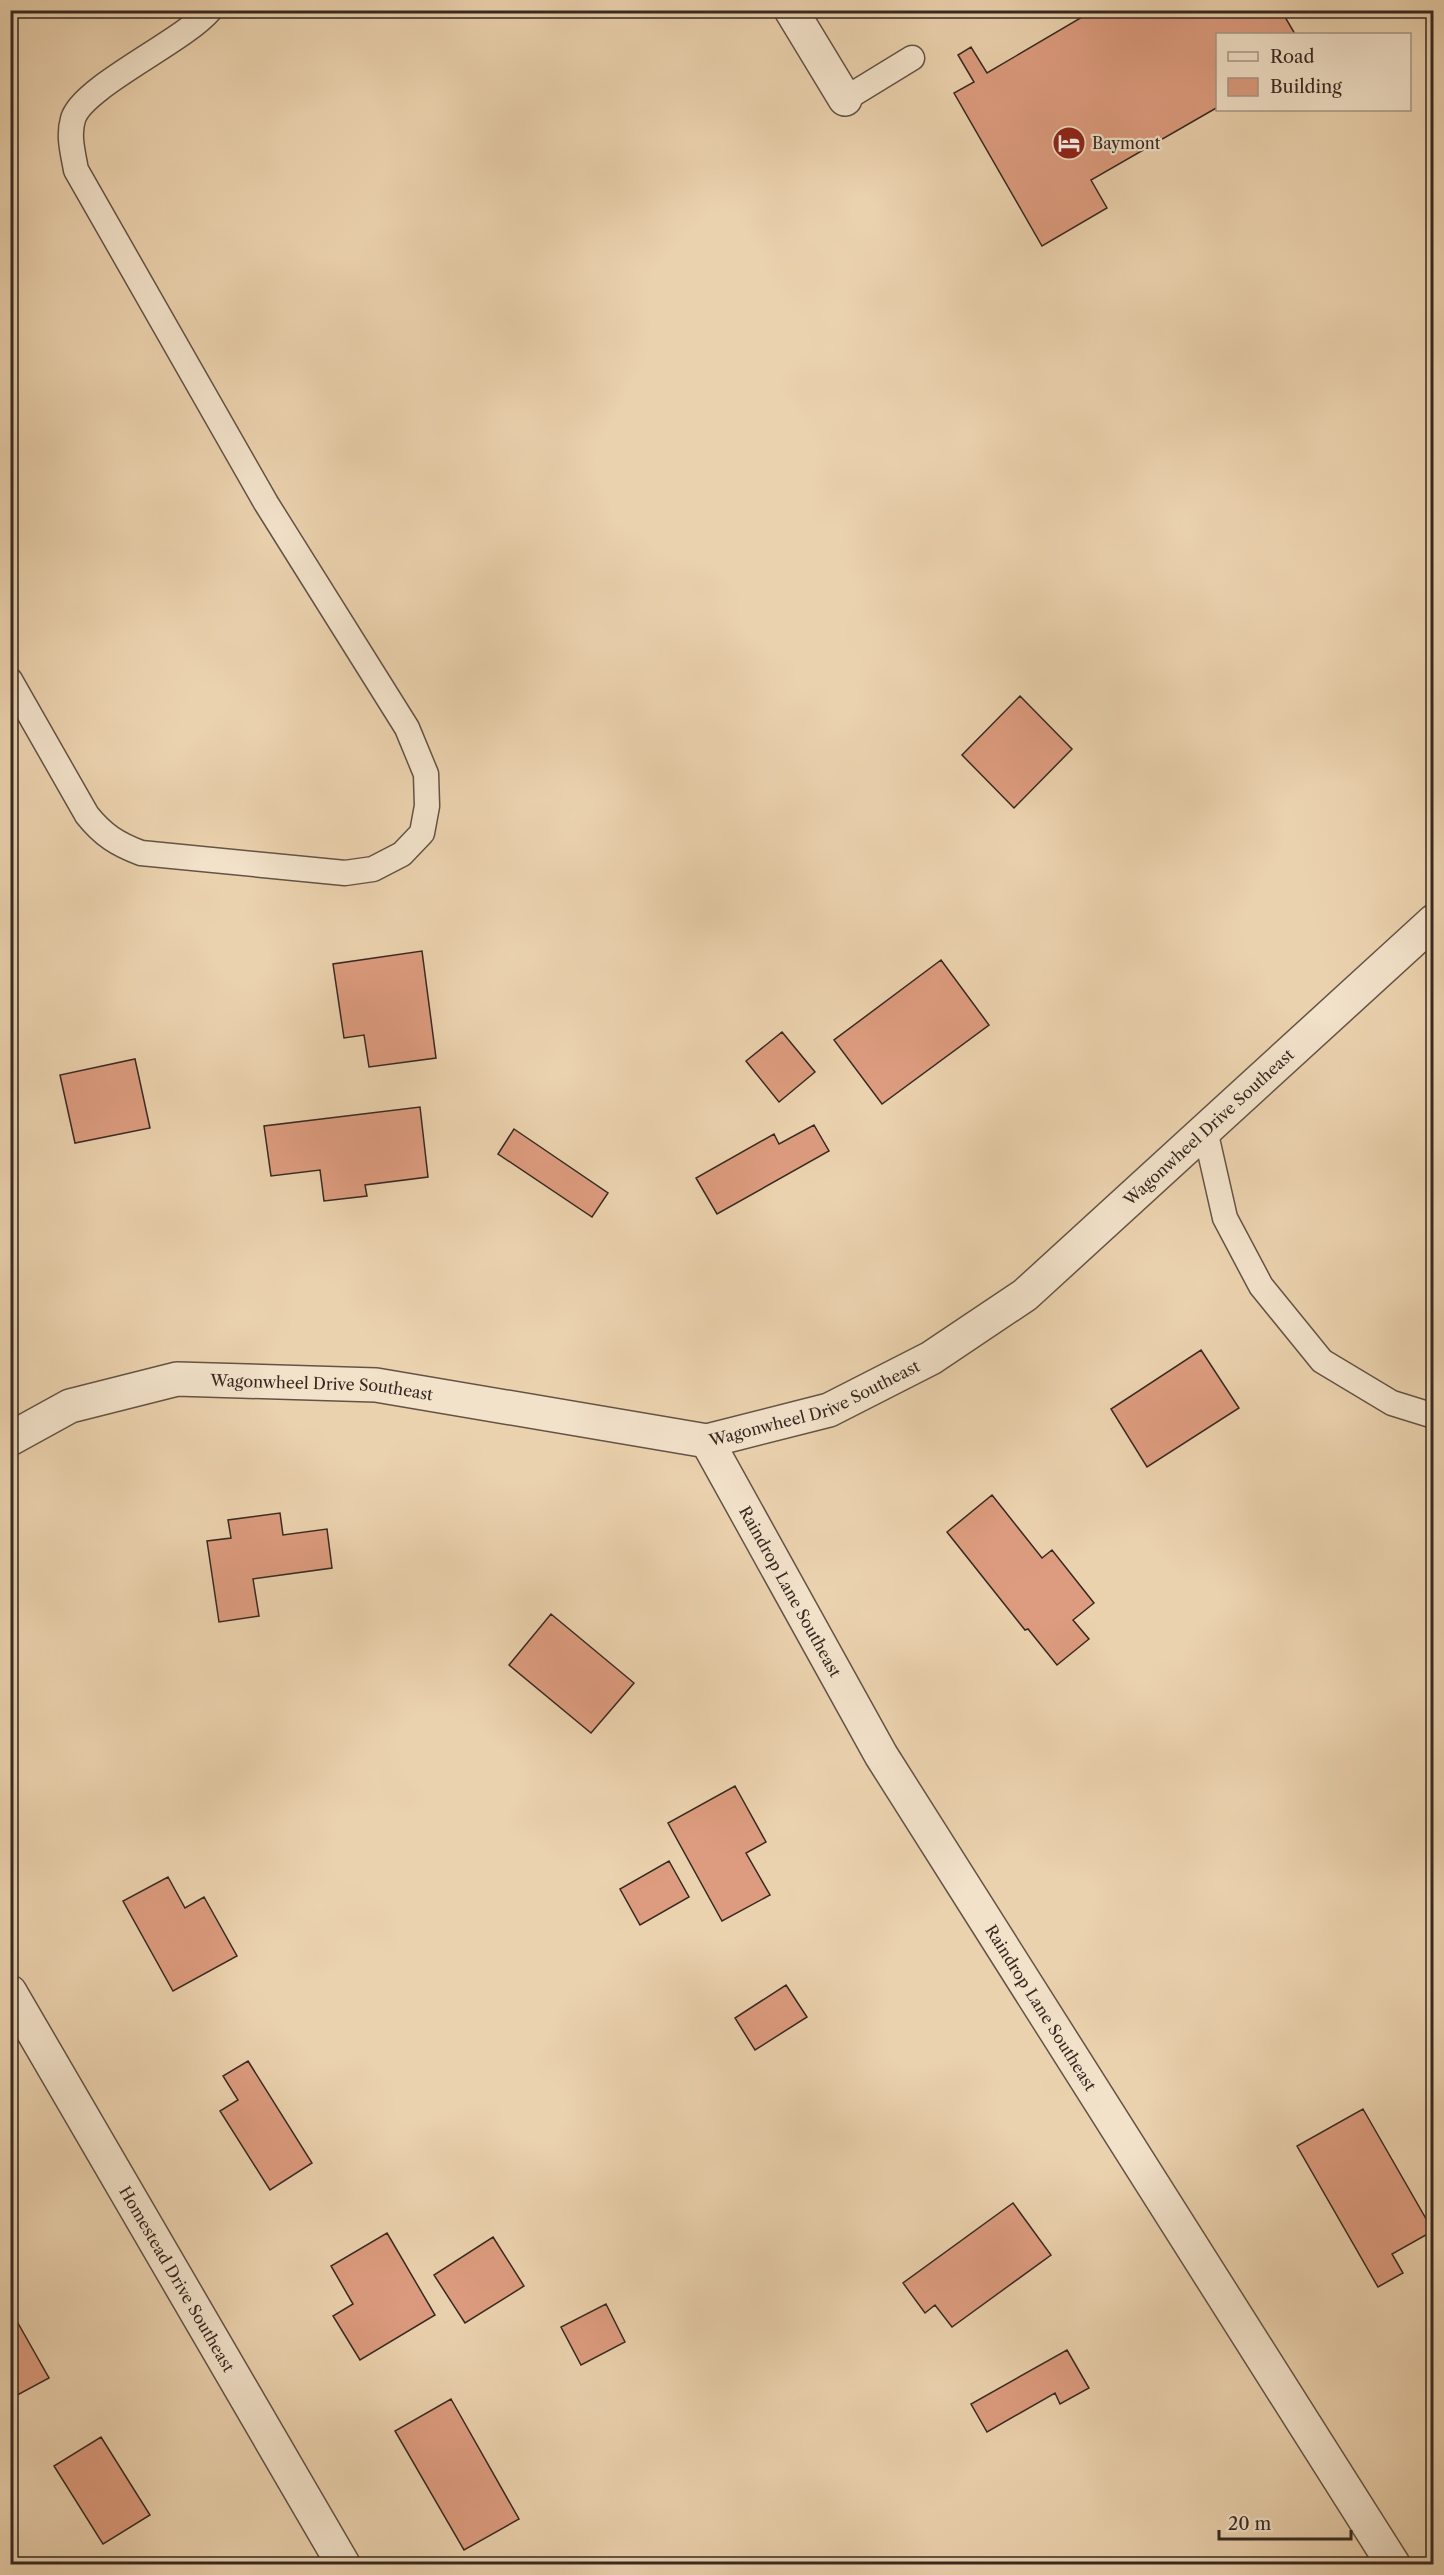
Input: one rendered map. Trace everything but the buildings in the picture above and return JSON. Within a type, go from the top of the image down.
[{"type":"street","points":[[791,10],[845,99]]},
{"type":"street","name":"Wagonwheel Drive Southeast","points":[[10,1438],[70,1406],[177,1378],[376,1385],[707,1441],[829,1410],[931,1358],[1025,1295],[1434,921]]},
{"type":"street","name":"Raindrop Lane Southeast","points":[[707,1441],[882,1755],[1393,2565]]},
{"type":"street","name":"Homestead Drive Southeast","points":[[10,1992],[343,2565]]},
{"type":"lane","points":[[10,680],[87,815],[101,832],[118,845],[141,852],[345,873],[373,869],[402,854],[422,833],[427,806],[426,774],[407,728],[266,503],[76,170],[70,141],[73,117],[91,94],[186,32],[210,10]]},
{"type":"lane","points":[[845,99],[912,58]]},
{"type":"lane","points":[[1205,1130],[1225,1218],[1261,1286],[1322,1361],[1392,1403],[1434,1416]]},
{"type":"place","name":"Baymont","points":[[1069,143]]}]
